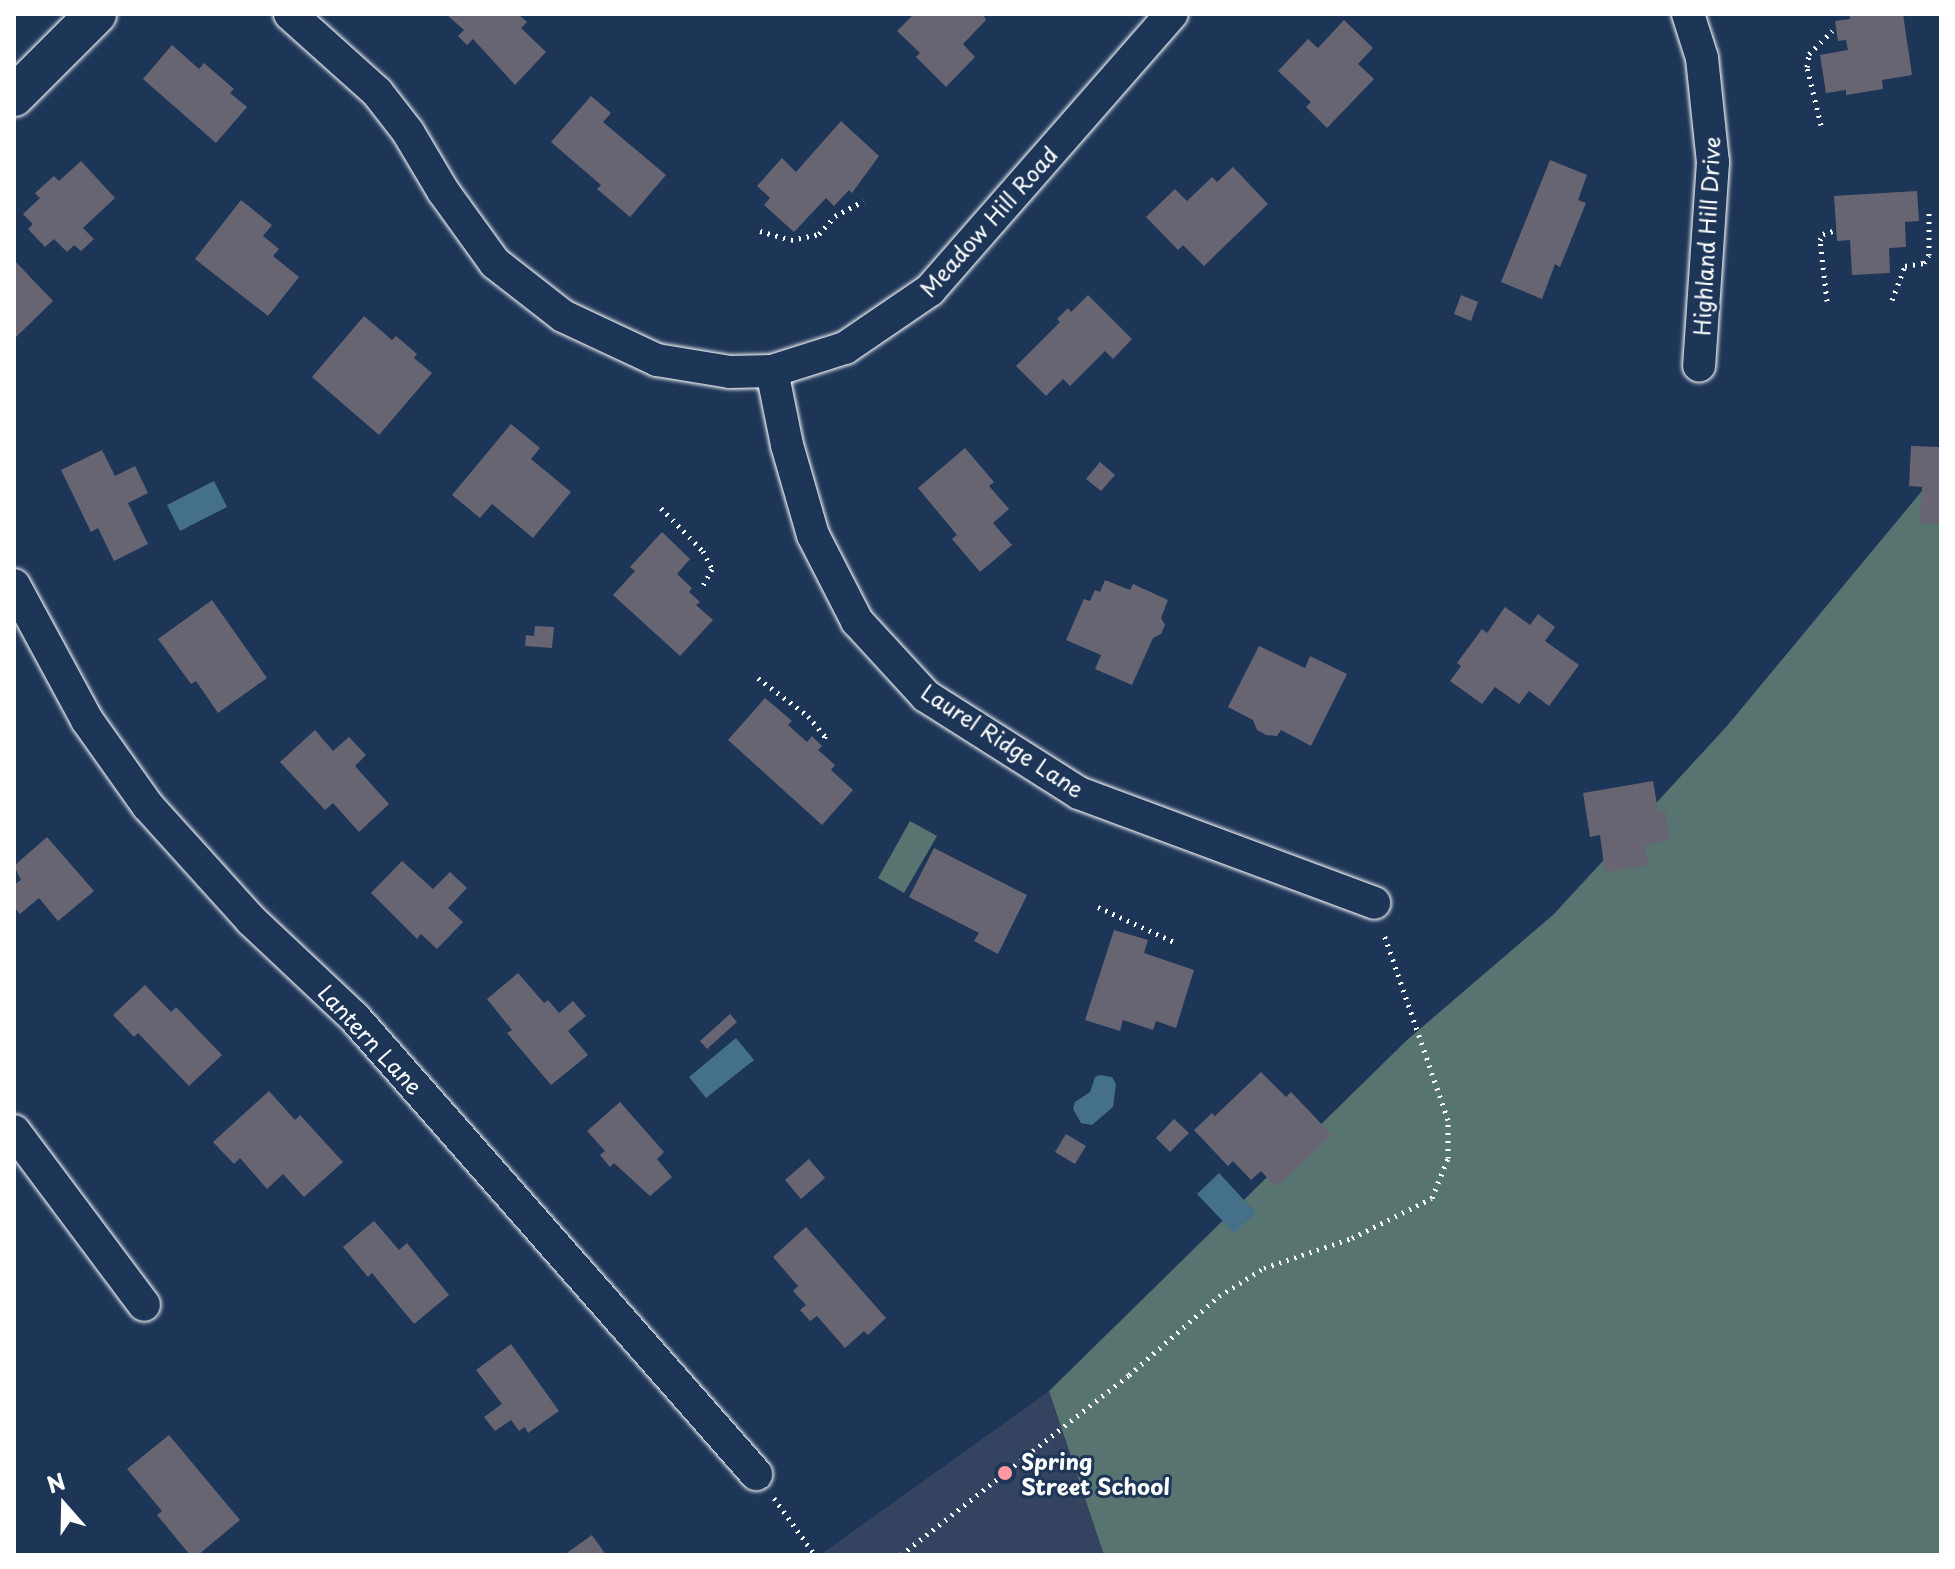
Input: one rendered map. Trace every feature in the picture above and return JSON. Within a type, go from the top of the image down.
[{"type":"street","points":[[14,96],[96,14]]},
{"type":"street","name":"Meadow Hill Road","points":[[290,14],[377,92],[408,132],[443,191],[495,263],[563,316],[657,360],[730,372],[772,371],[845,348],[930,290],[1172,14]]},
{"type":"street","name":"Highland Hill Drive","points":[[1688,14],[1702,58],[1713,162],[1699,366]]},
{"type":"street","name":"Laurel Ridge Lane","points":[[772,371],[787,445],[813,535],[857,621],[926,696],[1079,793],[1374,903]]},
{"type":"street","name":"Lantern Lane","points":[[14,585],[87,720],[148,806],[251,920],[367,1031],[756,1474]]},
{"type":"street","points":[[14,1131],[144,1305]]},
{"type":"path","points":[[1821,125],[1807,67],[1809,54],[1832,31]]},
{"type":"path","points":[[760,231],[791,240],[819,234],[835,216],[863,201]]},
{"type":"path","points":[[1892,300],[1905,266],[1924,263],[1929,255],[1929,212]]},
{"type":"path","points":[[1827,301],[1820,240],[1823,234],[1833,231]]},
{"type":"path","points":[[661,508],[703,551],[712,569],[702,587]]},
{"type":"path","points":[[758,678],[808,716],[825,736],[824,742]]},
{"type":"path","points":[[901,1555],[1129,1375],[1188,1319],[1264,1268],[1352,1238],[1432,1198],[1448,1158],[1448,1120],[1374,903]]},
{"type":"path","points":[[1098,907],[1174,942]]},
{"type":"path","points":[[756,1474],[815,1555]]},
{"type":"shaded area","points":[[214,481],[227,507],[180,531],[167,505]]},
{"type":"shaded area","points":[[736,1038],[754,1060],[706,1098],[689,1077]]},
{"type":"shaded area","points":[[1095,1077],[1112,1077],[1116,1084],[1113,1107],[1092,1125],[1081,1123],[1073,1109],[1075,1102],[1090,1092]]},
{"type":"shaded area","points":[[1219,1173],[1256,1213],[1234,1233],[1197,1194]]},
{"type":"shaded area","name":"Spring Street School","points":[[1049,1391],[1104,1555],[820,1555]]},
{"type":"green space","points":[[1941,468],[1941,1555],[1104,1555],[1049,1391],[1407,1040],[1554,914],[1727,726]]},
{"type":"green space","points":[[910,821],[937,836],[904,893],[878,878]]},
{"type":"building","points":[[446,14],[518,14],[527,22],[521,28],[546,52],[515,85],[473,39],[467,45],[458,36],[464,30]]},
{"type":"building","points":[[914,14],[983,14],[986,20],[963,44],[975,57],[946,87],[916,57],[920,53],[897,31]]},
{"type":"building","points":[[1849,14],[1903,14],[1912,75],[1882,80],[1883,89],[1846,95],[1846,90],[1826,93],[1820,55],[1848,50],[1846,40],[1838,41],[1835,21],[1850,19]]},
{"type":"building","points":[[1344,20],[1373,48],[1358,64],[1374,79],[1327,128],[1306,107],[1311,102],[1278,71],[1308,39],[1318,48]]},
{"type":"building","points":[[172,45],[199,69],[204,63],[234,89],[230,93],[247,107],[216,143],[143,79]]},
{"type":"building","points":[[591,96],[611,113],[603,122],[666,175],[630,217],[597,189],[601,185],[551,142]]},
{"type":"building","points":[[841,121],[879,156],[852,193],[849,190],[834,206],[826,198],[794,232],[764,205],[770,198],[757,186],[782,158],[796,172]]},
{"type":"building","points":[[1550,160],[1587,175],[1578,200],[1586,203],[1560,267],[1555,264],[1542,299],[1501,282]]},
{"type":"building","points":[[81,161],[115,198],[83,228],[94,239],[81,251],[74,245],[67,252],[54,239],[45,247],[28,229],[33,224],[23,214],[40,198],[35,193],[54,176],[59,181]]},
{"type":"building","points":[[1233,167],[1268,204],[1204,266],[1183,245],[1178,250],[1146,217],[1175,189],[1187,201],[1212,177],[1217,182]]},
{"type":"building","points":[[1917,191],[1919,221],[1905,222],[1906,247],[1889,248],[1890,273],[1852,275],[1850,240],[1837,241],[1834,196]]},
{"type":"building","points":[[241,200],[272,225],[263,236],[279,249],[273,256],[299,277],[268,316],[195,259]]},
{"type":"building","points":[[14,260],[53,301],[14,339]]},
{"type":"building","points":[[1088,295],[1132,339],[1113,359],[1105,351],[1070,386],[1063,379],[1046,396],[1016,366],[1060,322],[1057,319],[1068,308],[1071,312]]},
{"type":"building","points":[[1461,295],[1478,302],[1471,321],[1454,314]]},
{"type":"building","points":[[364,316],[392,340],[396,336],[417,354],[414,358],[432,373],[379,435],[312,377]]},
{"type":"building","points":[[511,424],[540,448],[531,459],[571,492],[533,538],[492,504],[480,518],[452,495]]},
{"type":"building","points":[[1911,446],[1941,447],[1941,524],[1920,523],[1922,487],[1909,486]]},
{"type":"building","points":[[965,448],[994,482],[989,486],[1009,509],[993,523],[1012,545],[980,572],[952,539],[957,535],[918,488]]},
{"type":"building","points":[[102,450],[115,476],[135,466],[148,493],[128,503],[148,544],[114,561],[98,528],[91,532],[61,470]]},
{"type":"building","points":[[1100,462],[1115,475],[1101,491],[1086,479]]},
{"type":"building","points":[[662,532],[690,559],[677,574],[692,588],[689,592],[700,602],[696,605],[713,620],[680,656],[613,595],[635,571],[630,567]]},
{"type":"building","points":[[1105,580],[1130,590],[1133,584],[1168,600],[1161,618],[1165,625],[1161,634],[1153,638],[1132,685],[1095,669],[1101,655],[1066,640],[1084,599],[1090,601],[1095,590],[1100,592]]},
{"type":"building","points":[[212,600],[267,678],[218,713],[196,681],[191,684],[158,639]]},
{"type":"building","points":[[1505,607],[1530,625],[1538,614],[1555,627],[1545,641],[1579,665],[1549,706],[1529,691],[1519,704],[1495,687],[1482,704],[1450,681],[1461,666],[1457,663],[1482,629],[1487,633]]},
{"type":"building","points":[[535,626],[554,627],[552,648],[525,646],[526,635],[534,636]]},
{"type":"building","points":[[1259,646],[1305,668],[1310,656],[1347,674],[1311,746],[1281,730],[1277,736],[1266,735],[1257,730],[1253,720],[1228,707]]},
{"type":"building","points":[[765,698],[792,721],[788,725],[807,742],[812,736],[822,746],[818,750],[835,765],[831,770],[853,790],[822,825],[728,740]]},
{"type":"building","points":[[315,730],[333,751],[349,737],[366,755],[355,766],[389,804],[359,832],[333,803],[325,810],[280,762]]},
{"type":"building","points":[[1653,781],[1658,811],[1665,810],[1670,840],[1645,845],[1648,865],[1605,872],[1600,835],[1590,837],[1583,793]]},
{"type":"building","points":[[47,837],[94,891],[58,921],[39,898],[20,914],[14,907],[14,885],[21,880],[14,866]]},
{"type":"building","points":[[934,848],[1027,895],[998,954],[974,941],[979,933],[909,897]]},
{"type":"building","points":[[402,861],[433,889],[450,872],[467,888],[448,908],[463,922],[437,949],[421,934],[417,939],[371,893]]},
{"type":"building","points":[[1114,930],[1148,940],[1144,953],[1194,970],[1176,1028],[1156,1021],[1153,1030],[1123,1020],[1120,1031],[1085,1020]]},
{"type":"building","points":[[518,973],[544,1003],[548,1000],[559,1013],[573,1001],[586,1016],[568,1031],[588,1055],[551,1085],[507,1033],[512,1030],[487,999]]},
{"type":"building","points":[[145,985],[171,1012],[176,1007],[222,1055],[189,1086],[138,1033],[134,1037],[113,1015]]},
{"type":"building","points":[[730,1014],[737,1022],[707,1049],[700,1041]]},
{"type":"building","points":[[1261,1072],[1286,1097],[1291,1092],[1332,1135],[1276,1187],[1261,1171],[1251,1180],[1233,1161],[1228,1166],[1194,1130],[1212,1113],[1215,1116]]},
{"type":"building","points":[[269,1091],[295,1120],[300,1115],[343,1162],[304,1197],[283,1174],[267,1189],[240,1158],[234,1164],[213,1142]]},
{"type":"building","points":[[620,1102],[664,1152],[657,1159],[672,1177],[650,1196],[614,1163],[610,1167],[600,1155],[605,1151],[587,1131]]},
{"type":"building","points":[[1174,1119],[1189,1133],[1170,1152],[1156,1138]]},
{"type":"building","points":[[1066,1134],[1086,1146],[1075,1164],[1055,1152]]},
{"type":"building","points":[[809,1159],[825,1178],[801,1199],[785,1180]]},
{"type":"building","points":[[374,1221],[399,1250],[407,1243],[449,1295],[414,1324],[372,1273],[368,1277],[343,1247]]},
{"type":"building","points":[[806,1227],[886,1318],[868,1335],[864,1331],[845,1348],[817,1316],[810,1321],[800,1310],[806,1305],[793,1291],[798,1286],[773,1257]]},
{"type":"building","points":[[511,1344],[559,1411],[528,1433],[525,1427],[519,1431],[511,1420],[495,1431],[484,1417],[502,1404],[476,1370]]},
{"type":"building","points":[[169,1435],[240,1520],[198,1555],[190,1555],[157,1515],[162,1511],[127,1469]]},
{"type":"building","points":[[592,1535],[606,1555],[564,1555]]},
{"type":"place","name":"Spring Street School","points":[[1005,1473]]}]
